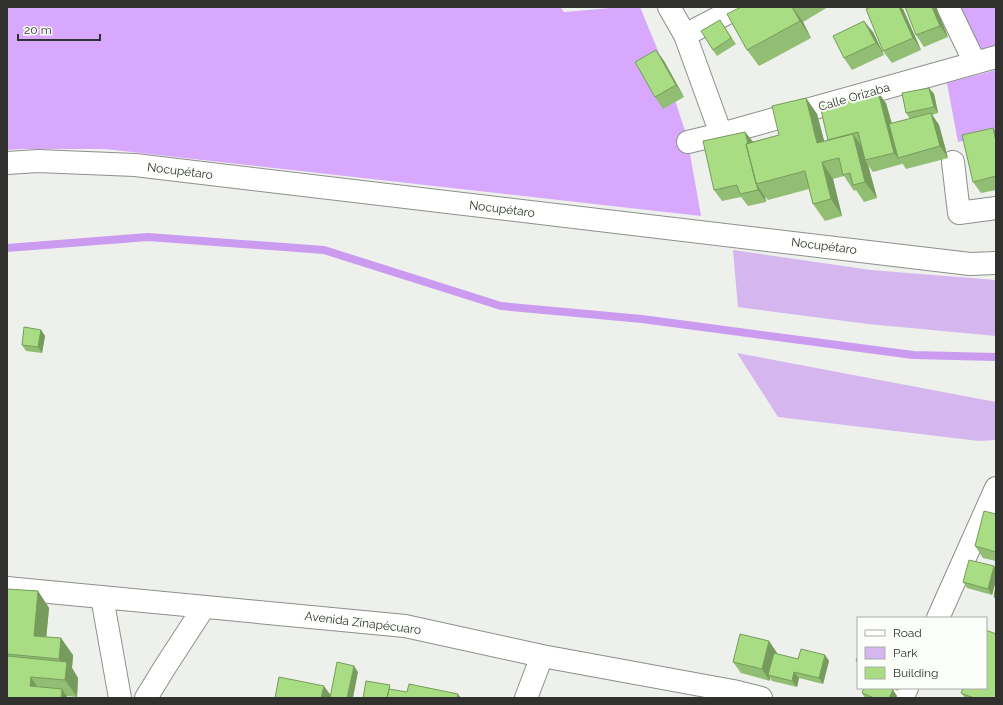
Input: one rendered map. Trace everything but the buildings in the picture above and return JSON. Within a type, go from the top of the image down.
[{"type":"street","points":[[669,7],[685,35],[721,134]]},
{"type":"street","points":[[685,35],[739,7]]},
{"type":"street","points":[[948,7],[975,63]]},
{"type":"street","name":"Calle Orizaba","points":[[688,142],[996,57]]},
{"type":"street","name":"Nocupétaro","points":[[7,163],[38,161],[134,165],[970,264],[996,263]]},
{"type":"street","points":[[953,162],[959,213],[996,208]]},
{"type":"street","points":[[938,617],[996,488]]},
{"type":"street","name":"Avenida Zinapécuaro","points":[[7,588],[405,626],[542,656],[733,691],[761,698]]},
{"type":"street","points":[[102,597],[120,698]]},
{"type":"street","points":[[146,698],[204,607]]},
{"type":"street","points":[[526,698],[542,656]]},
{"type":"street","points":[[902,698],[906,689]]},
{"type":"green space","points":[[733,250],[871,270],[996,280],[996,336],[868,324],[738,307]]},
{"type":"green space","points":[[737,353],[996,402],[996,440],[979,441],[778,417]]},
{"type":"shaded area","points":[[7,7],[560,7],[564,12],[640,7],[663,63],[687,137],[701,216],[105,149],[7,150]]},
{"type":"shaded area","points":[[955,7],[996,7],[996,46],[981,51]]},
{"type":"shaded area","points":[[996,70],[996,134],[958,142],[947,83]]},
{"type":"waterway","points":[[7,248],[148,237],[324,250],[501,306],[642,319],[913,355],[996,357]]}]
